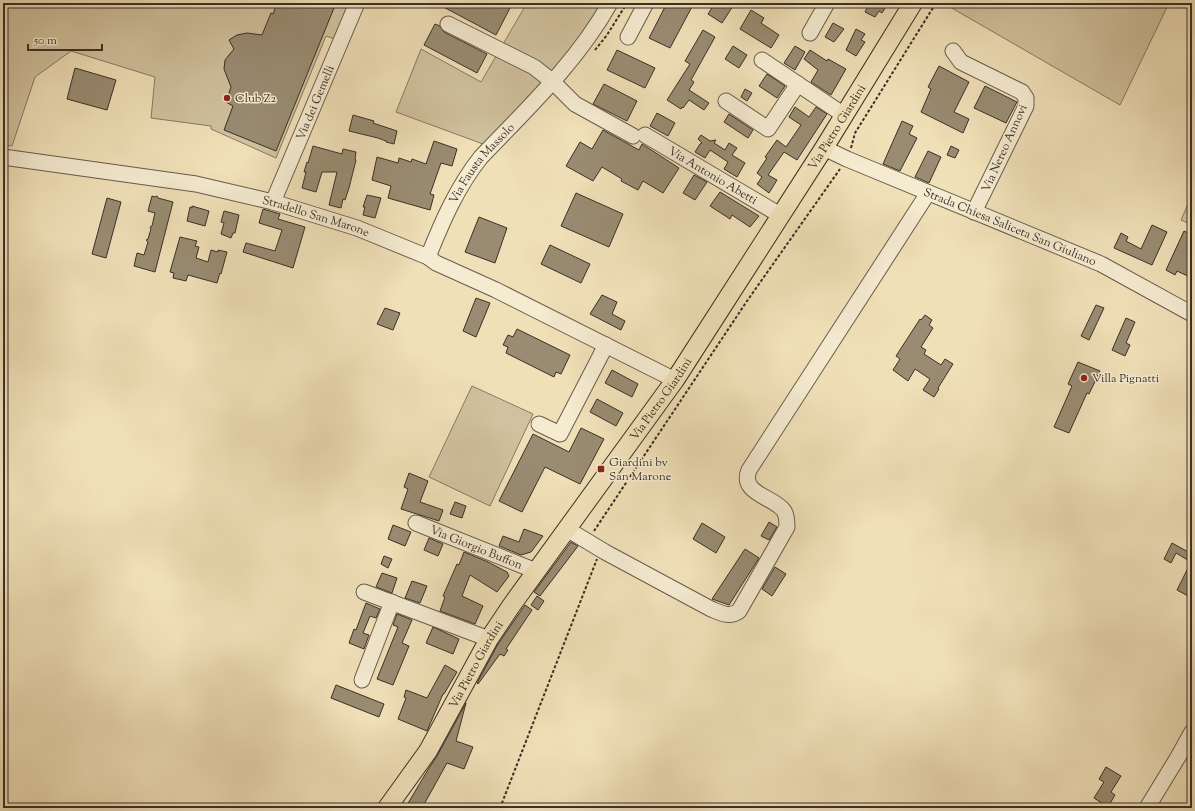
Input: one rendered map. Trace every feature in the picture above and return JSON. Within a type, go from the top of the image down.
[{"type":"main road","name":"Via Pietro Giardini","points":[[387,808],[428,751],[489,640],[511,606],[674,380],[824,148],[913,3]]},
{"type":"street","name":"Via dei Gemelli","points":[[273,202],[357,3]]},
{"type":"street","name":"Via Fausta Massolo","points":[[428,257],[443,219],[471,169],[553,82],[581,48],[610,3]]},
{"type":"street","points":[[628,37],[646,3]]},
{"type":"street","points":[[810,33],[827,3]]},
{"type":"street","points":[[448,24],[534,67],[553,82]]},
{"type":"street","name":"Via Nereo Annovi","points":[[952,51],[961,62],[1022,92],[1026,98],[1026,106],[974,212]]},
{"type":"street","points":[[762,60],[844,115]]},
{"type":"street","name":"Via Antonio Abetti","points":[[553,82],[572,101],[583,109],[639,135],[780,215]]},
{"type":"street","points":[[726,100],[768,129],[798,84]]},
{"type":"street","name":"Strada Chiesa Saliceta San Giuliano","points":[[824,148],[847,160],[1101,264],[1192,314]]},
{"type":"street","name":"Stradello San Marone","points":[[3,157],[196,184],[273,202],[357,228],[428,257],[436,263],[496,290],[674,380]]},
{"type":"street","points":[[567,529],[611,555],[711,608],[730,615],[739,611],[787,527],[787,517],[784,510],[752,488],[747,481],[747,476],[928,193]]},
{"type":"street","points":[[539,424],[560,434],[606,345]]},
{"type":"street","name":"Via Giorgio Buffon","points":[[416,523],[536,572]]},
{"type":"street","points":[[364,592],[489,640]]},
{"type":"street","points":[[362,680],[392,602]]},
{"type":"street","points":[[1147,808],[1192,732]]},
{"type":"path","points":[[587,541],[747,301],[847,160],[855,133],[936,3]]},
{"type":"path","points":[[500,808],[597,559]]},
{"type":"shaded area","name":"Club Z2","points":[[3,3],[350,3],[335,39],[326,36],[276,158],[211,129],[211,126],[151,118],[155,77],[71,51],[35,77],[12,146],[3,145]]},
{"type":"shaded area","points":[[527,3],[601,3],[568,58],[483,144],[396,112],[421,49],[481,82]]},
{"type":"shaded area","points":[[943,3],[1169,3],[1120,105]]},
{"type":"shaded area","points":[[1192,195],[1192,225],[1181,220]]},
{"type":"shaded area","points":[[472,386],[533,414],[490,506],[429,477]]},
{"type":"building","points":[[277,3],[336,3],[276,151],[224,130],[233,106],[226,102],[231,87],[224,69],[225,60],[234,49],[229,40],[237,35],[247,33],[262,35]]},
{"type":"building","points":[[436,3],[500,3],[510,8],[496,35]]},
{"type":"building","points":[[667,3],[694,3],[670,48],[649,38]]},
{"type":"building","points":[[715,3],[735,3],[722,23],[708,14]]},
{"type":"building","points":[[859,3],[888,3],[882,13],[879,11],[875,17],[865,12],[867,8]]},
{"type":"building","points":[[751,10],[764,18],[761,23],[779,35],[771,48],[740,29]]},
{"type":"building","points":[[833,23],[844,29],[834,42],[825,37]]},
{"type":"building","points":[[435,24],[440,26],[444,32],[487,54],[477,73],[424,45]]},
{"type":"building","points":[[856,29],[865,34],[861,40],[865,42],[856,56],[846,50]]},
{"type":"building","points":[[703,30],[715,37],[691,80],[694,82],[689,90],[709,103],[704,110],[689,100],[681,109],[667,100],[690,64],[685,61]]},
{"type":"building","points":[[733,46],[747,55],[739,68],[725,59]]},
{"type":"building","points":[[795,46],[805,52],[795,70],[784,63]]},
{"type":"building","points":[[617,50],[655,68],[645,88],[607,70]]},
{"type":"building","points":[[810,50],[827,61],[828,59],[846,69],[831,95],[811,82],[818,70],[804,59]]},
{"type":"building","points":[[939,66],[969,82],[954,112],[969,119],[963,133],[921,112],[931,89],[928,87]]},
{"type":"building","points":[[75,68],[116,80],[107,110],[67,99]]},
{"type":"building","points":[[767,74],[785,86],[777,98],[759,86]]},
{"type":"building","points":[[604,84],[637,101],[627,121],[593,104]]},
{"type":"building","points":[[985,86],[1017,102],[1006,123],[974,108]]},
{"type":"building","points":[[745,89],[752,93],[747,101],[741,97]]},
{"type":"building","points":[[795,107],[809,117],[816,107],[827,114],[797,160],[784,152],[768,175],[777,180],[769,193],[757,184],[762,177],[757,173],[767,158],[765,157],[777,140],[786,147],[801,125],[789,117]]},
{"type":"building","points":[[657,113],[675,123],[668,136],[650,126]]},
{"type":"building","points":[[729,114],[753,130],[748,138],[724,122]]},
{"type":"building","points":[[353,115],[374,121],[373,123],[397,131],[394,144],[378,138],[349,131]]},
{"type":"building","points":[[902,121],[913,126],[909,134],[917,138],[900,171],[883,164]]},
{"type":"building","points":[[603,130],[639,150],[642,144],[679,168],[663,193],[643,181],[638,190],[621,181],[622,179],[602,167],[593,181],[566,166],[580,142],[592,149]]},
{"type":"building","points":[[701,135],[710,141],[716,140],[714,143],[725,150],[729,143],[737,148],[732,155],[745,163],[737,177],[724,169],[728,162],[710,150],[705,158],[695,152],[702,143],[698,139]]},
{"type":"building","points":[[434,141],[457,149],[452,166],[441,163],[430,194],[434,195],[430,210],[388,198],[391,186],[372,180],[377,157],[398,163],[399,158],[411,162],[412,159],[426,164]]},
{"type":"building","points":[[313,146],[342,154],[343,149],[356,152],[356,160],[349,188],[345,200],[343,199],[341,208],[329,205],[337,172],[322,172],[316,192],[302,188],[306,172],[304,172]]},
{"type":"building","points":[[951,146],[959,150],[955,158],[947,155]]},
{"type":"building","points":[[928,151],[941,157],[929,183],[915,177]]},
{"type":"building","points":[[694,175],[707,182],[695,200],[683,193]]},
{"type":"building","points":[[720,192],[759,216],[750,227],[732,215],[730,219],[710,206]]},
{"type":"building","points":[[576,193],[623,214],[609,247],[561,226]]},
{"type":"building","points":[[367,195],[381,198],[375,218],[363,215],[365,207],[363,207]]},
{"type":"building","points":[[152,196],[157,196],[158,198],[173,202],[155,272],[134,266],[137,253],[144,255],[148,242],[146,240],[148,239],[155,213],[148,211]]},
{"type":"building","points":[[107,198],[121,202],[106,258],[92,254]]},
{"type":"building","points":[[192,206],[209,211],[205,226],[187,221],[190,207],[192,208]]},
{"type":"building","points":[[263,209],[280,214],[278,219],[305,227],[293,268],[243,252],[246,243],[275,251],[282,230],[259,223]]},
{"type":"building","points":[[224,211],[239,215],[235,233],[233,233],[231,238],[221,234],[224,223],[221,222]]},
{"type":"building","points":[[479,217],[507,228],[495,263],[465,252]]},
{"type":"building","points":[[1152,225],[1167,232],[1152,265],[1114,248],[1121,233],[1128,237],[1126,241],[1141,249]]},
{"type":"building","points":[[1184,231],[1192,235],[1192,278],[1177,271],[1175,275],[1166,270]]},
{"type":"building","points":[[180,237],[197,241],[195,246],[199,247],[196,258],[208,262],[211,250],[227,252],[217,283],[188,275],[186,281],[173,278],[174,273],[170,272]]},
{"type":"building","points":[[550,245],[590,264],[581,283],[541,264]]},
{"type":"building","points":[[602,295],[617,302],[612,314],[625,321],[621,330],[590,314]]},
{"type":"building","points":[[476,298],[490,303],[476,337],[463,331]]},
{"type":"building","points":[[1096,305],[1104,308],[1089,340],[1081,336]]},
{"type":"building","points":[[385,308],[400,313],[393,330],[377,324]]},
{"type":"building","points":[[925,315],[932,320],[929,325],[933,328],[921,347],[926,350],[924,354],[941,365],[945,359],[953,364],[934,397],[923,390],[930,379],[915,369],[908,381],[893,370],[900,359],[896,356],[920,319],[921,320]]},
{"type":"building","points":[[1126,318],[1135,322],[1126,343],[1130,345],[1125,356],[1112,350]]},
{"type":"building","points":[[517,329],[570,355],[561,374],[556,372],[554,377],[506,353],[508,347],[503,345],[508,335],[513,337]]},
{"type":"building","points":[[1078,362],[1100,371],[1089,394],[1087,393],[1069,433],[1054,427],[1072,386],[1068,384]]},
{"type":"building","points":[[612,370],[638,384],[632,397],[605,383]]},
{"type":"building","points":[[597,399],[623,413],[616,426],[590,412]]},
{"type":"building","points":[[581,428],[604,439],[580,484],[545,467],[522,512],[499,501],[533,434],[569,452]]},
{"type":"building","points":[[409,473],[428,481],[420,502],[443,510],[439,521],[401,509],[408,489],[404,487]]},
{"type":"building","points":[[455,502],[466,506],[462,518],[450,514]]},
{"type":"building","points":[[769,522],[777,527],[769,540],[761,536]]},
{"type":"building","points":[[702,523],[725,537],[716,553],[693,539]]},
{"type":"building","points":[[393,525],[411,532],[405,546],[388,539]]},
{"type":"building","points":[[524,529],[543,536],[531,552],[521,555],[499,546],[503,536],[519,542]]},
{"type":"building","points":[[429,538],[443,544],[438,556],[424,550]]},
{"type":"building","points":[[571,542],[578,546],[540,596],[534,592]]},
{"type":"building","points":[[1172,543],[1192,554],[1192,598],[1177,590],[1191,562],[1176,553],[1171,563],[1164,559]]},
{"type":"building","points":[[745,549],[759,558],[729,605],[712,599]]},
{"type":"building","points":[[464,552],[507,572],[509,576],[497,592],[470,575],[462,596],[483,606],[475,624],[440,611],[445,597],[443,596]]},
{"type":"building","points":[[384,556],[392,559],[388,568],[381,564]]},
{"type":"building","points":[[775,567],[786,574],[772,596],[762,589]]},
{"type":"building","points":[[382,573],[397,578],[392,593],[376,587]]},
{"type":"building","points":[[412,581],[427,586],[420,603],[405,598]]},
{"type":"building","points":[[537,596],[544,601],[538,610],[531,605]]},
{"type":"building","points":[[366,603],[380,609],[376,618],[370,616],[363,633],[369,635],[364,649],[349,643],[354,629],[356,630]]},
{"type":"building","points":[[525,605],[532,610],[506,649],[508,650],[504,656],[500,654],[478,684],[477,683],[498,644]]},
{"type":"building","points":[[397,614],[412,620],[402,643],[409,646],[393,685],[377,679],[398,627],[393,625]]},
{"type":"building","points":[[433,627],[459,639],[453,654],[426,643]]},
{"type":"building","points":[[445,665],[457,672],[443,694],[427,731],[398,719],[406,698],[404,697],[406,690],[427,698]]},
{"type":"building","points":[[336,685],[384,704],[379,717],[331,698]]},
{"type":"building","points":[[466,703],[456,741],[473,747],[464,769],[447,763],[422,808],[412,808],[407,805],[437,756]]},
{"type":"building","points":[[1106,767],[1121,776],[1111,792],[1115,795],[1108,807],[1094,798],[1104,782],[1099,779]]},
{"type":"place","name":"Club Z2","points":[[227,98]]},
{"type":"place","name":"Villa Pignatti","points":[[1084,378]]},
{"type":"place","name":"Giardini bv San Marone","points":[[601,469]]}]
